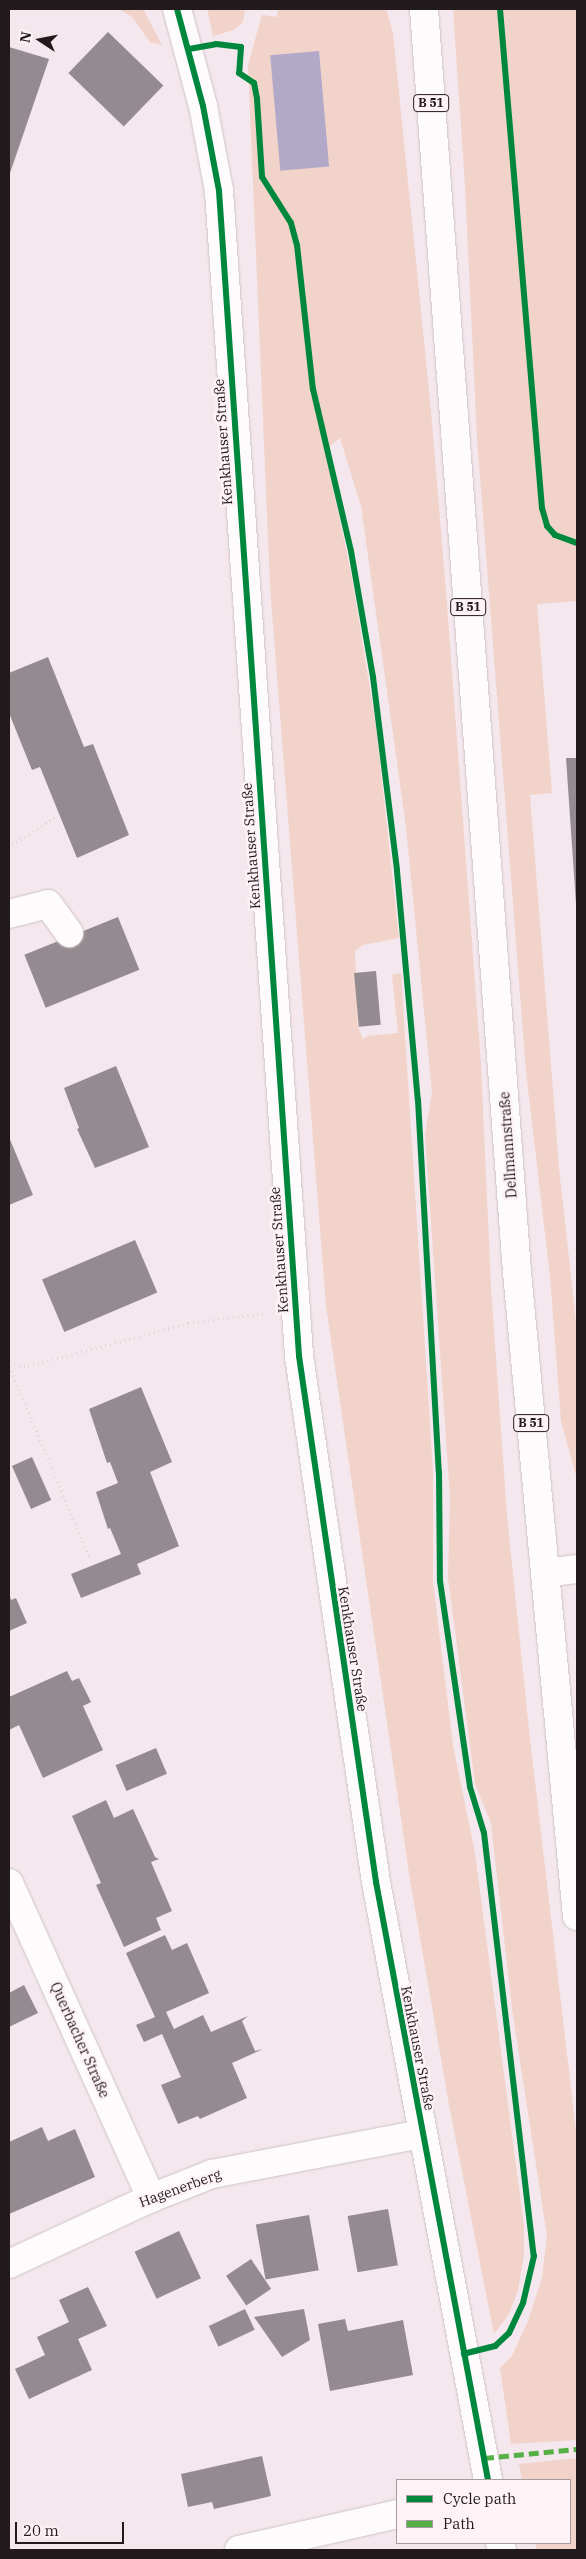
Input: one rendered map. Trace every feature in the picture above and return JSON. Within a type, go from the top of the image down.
[{"type":"street","name":"Kenkhauser Straße","points":[[178,9],[203,106],[219,198],[295,1309],[312,1456],[374,1872],[421,2134],[488,2479]]},
{"type":"street","name":"Dellmannstraße","points":[[424,9],[517,1272],[544,1573]]},
{"type":"street","points":[[9,914],[48,904],[69,933]]},
{"type":"street","points":[[544,1573],[577,1569]]},
{"type":"street","name":"B 51","points":[[544,1573],[577,1916]]},
{"type":"street","name":"Querbacher Straße","points":[[9,1883],[150,2198]]},
{"type":"street","name":"Hagenerberg","points":[[9,2264],[150,2198],[212,2174],[421,2134]]},
{"type":"street","points":[[238,2550],[396,2514]]},
{"type":"path","points":[[9,728],[14,726]]},
{"type":"path","points":[[12,845],[58,815]]},
{"type":"path","points":[[90,1559],[9,1365],[28,1366],[188,1324],[295,1309]]},
{"type":"shaded area","points":[[119,9],[143,9],[162,45],[150,42],[132,17]]},
{"type":"shaded area","points":[[207,9],[245,9],[243,22],[234,30],[213,36]]},
{"type":"shaded area","points":[[278,9],[386,9],[393,33],[431,411],[446,591],[481,1064],[491,1287],[507,1516],[530,1739],[577,2139],[577,2440],[511,2444],[500,2368],[512,2356],[528,2321],[542,2278],[547,2236],[512,2009],[491,1823],[475,1784],[448,1578],[450,1497],[425,1135],[432,1092],[406,827],[361,506],[340,438],[325,450],[351,573],[376,726],[399,938],[363,945],[355,951],[358,1027],[363,1039],[368,1036],[398,1033],[392,975],[401,973],[433,1472],[433,1582],[453,1745],[475,1853],[524,2226],[524,2255],[518,2290],[509,2314],[494,2334],[449,2105],[410,1880],[326,1306],[270,586],[248,65],[262,15],[277,17]]},
{"type":"shaded area","points":[[453,9],[577,9],[577,601],[537,604],[552,793],[530,795],[559,1168],[577,1331],[577,1479],[561,1421],[550,1276],[526,1072],[477,438],[465,186]]},
{"type":"shaded area","points":[[319,51],[329,167],[280,171],[270,55]]},
{"type":"shaded area","points":[[577,2458],[577,2550],[537,2550],[535,2544],[571,2544],[571,2479],[522,2479],[519,2464]]},
{"type":"building","points":[[108,32],[163,85],[124,126],[68,73]]},
{"type":"building","points":[[9,47],[49,59],[9,176]]},
{"type":"building","points":[[48,657],[84,747],[93,744],[129,835],[77,858],[40,767],[32,770],[9,713],[9,673]]},
{"type":"building","points":[[566,758],[577,758],[577,904],[576,904]]},
{"type":"building","points":[[118,917],[139,970],[46,1008],[24,955]]},
{"type":"building","points":[[376,971],[381,1025],[359,1027],[354,973]]},
{"type":"building","points":[[116,1066],[149,1147],[95,1168],[77,1129],[79,1128],[64,1088]]},
{"type":"building","points":[[9,1137],[33,1195],[9,1205]]},
{"type":"building","points":[[135,1240],[157,1292],[64,1332],[42,1279]]},
{"type":"building","points":[[141,1387],[172,1462],[150,1472],[179,1546],[137,1564],[141,1574],[81,1598],[71,1574],[121,1554],[110,1528],[108,1529],[96,1492],[118,1483],[110,1462],[107,1463],[89,1409]]},
{"type":"building","points":[[32,1457],[51,1500],[31,1509],[12,1466]]},
{"type":"building","points":[[9,1593],[11,1600],[16,1598],[27,1623],[9,1631]]},
{"type":"building","points":[[67,1671],[72,1681],[79,1678],[91,1702],[83,1706],[103,1750],[43,1778],[19,1725],[9,1730],[9,1697]]},
{"type":"building","points":[[156,1748],[167,1774],[126,1791],[115,1765]]},
{"type":"building","points":[[106,1800],[114,1818],[133,1809],[155,1857],[159,1859],[151,1862],[172,1911],[156,1918],[161,1930],[124,1947],[96,1885],[101,1883],[72,1816]]},
{"type":"building","points":[[165,1935],[172,1950],[187,1943],[209,1993],[166,2012],[174,2029],[203,2015],[211,2032],[248,2016],[242,2021],[255,2051],[263,2049],[232,2063],[247,2098],[200,2119],[198,2116],[178,2124],[161,2085],[181,2077],[162,2034],[144,2042],[136,2025],[155,2017],[126,1953]]},
{"type":"building","points":[[24,1985],[38,2013],[9,2027],[9,1993]]},
{"type":"building","points":[[42,2127],[48,2141],[75,2129],[95,2177],[9,2214],[9,2142]]},
{"type":"building","points":[[388,2209],[398,2265],[358,2272],[348,2216]]},
{"type":"building","points":[[309,2215],[319,2270],[266,2280],[256,2224]]},
{"type":"building","points":[[179,2231],[201,2278],[157,2299],[135,2252]]},
{"type":"building","points":[[251,2259],[271,2289],[246,2306],[226,2276]]},
{"type":"building","points":[[88,2287],[107,2326],[78,2339],[92,2370],[29,2399],[15,2369],[45,2355],[37,2337],[69,2322],[59,2300]]},
{"type":"building","points":[[245,2309],[255,2330],[218,2347],[209,2326]]},
{"type":"building","points":[[304,2309],[310,2340],[282,2357],[254,2317]]},
{"type":"building","points":[[345,2319],[348,2331],[403,2320],[413,2375],[330,2391],[318,2324]]},
{"type":"building","points":[[262,2456],[271,2496],[214,2509],[212,2502],[188,2507],[181,2474]]},
{"type":"marked path","points":[[484,2458],[577,2449]]},
{"type":"cycle path","points":[[177,9],[203,106],[219,191],[299,1356],[376,1882],[488,2479]]},
{"type":"cycle path","points":[[500,9],[542,508],[547,526],[555,535],[577,543]]},
{"type":"cycle path","points":[[189,49],[216,44],[241,47],[239,73],[254,83],[257,99],[262,177],[291,223],[297,245],[313,389],[351,551],[373,677],[397,871],[418,1100],[439,1472],[440,1581],[470,1787],[484,1833],[534,2256],[523,2303],[509,2333],[495,2346],[464,2354]]}]
